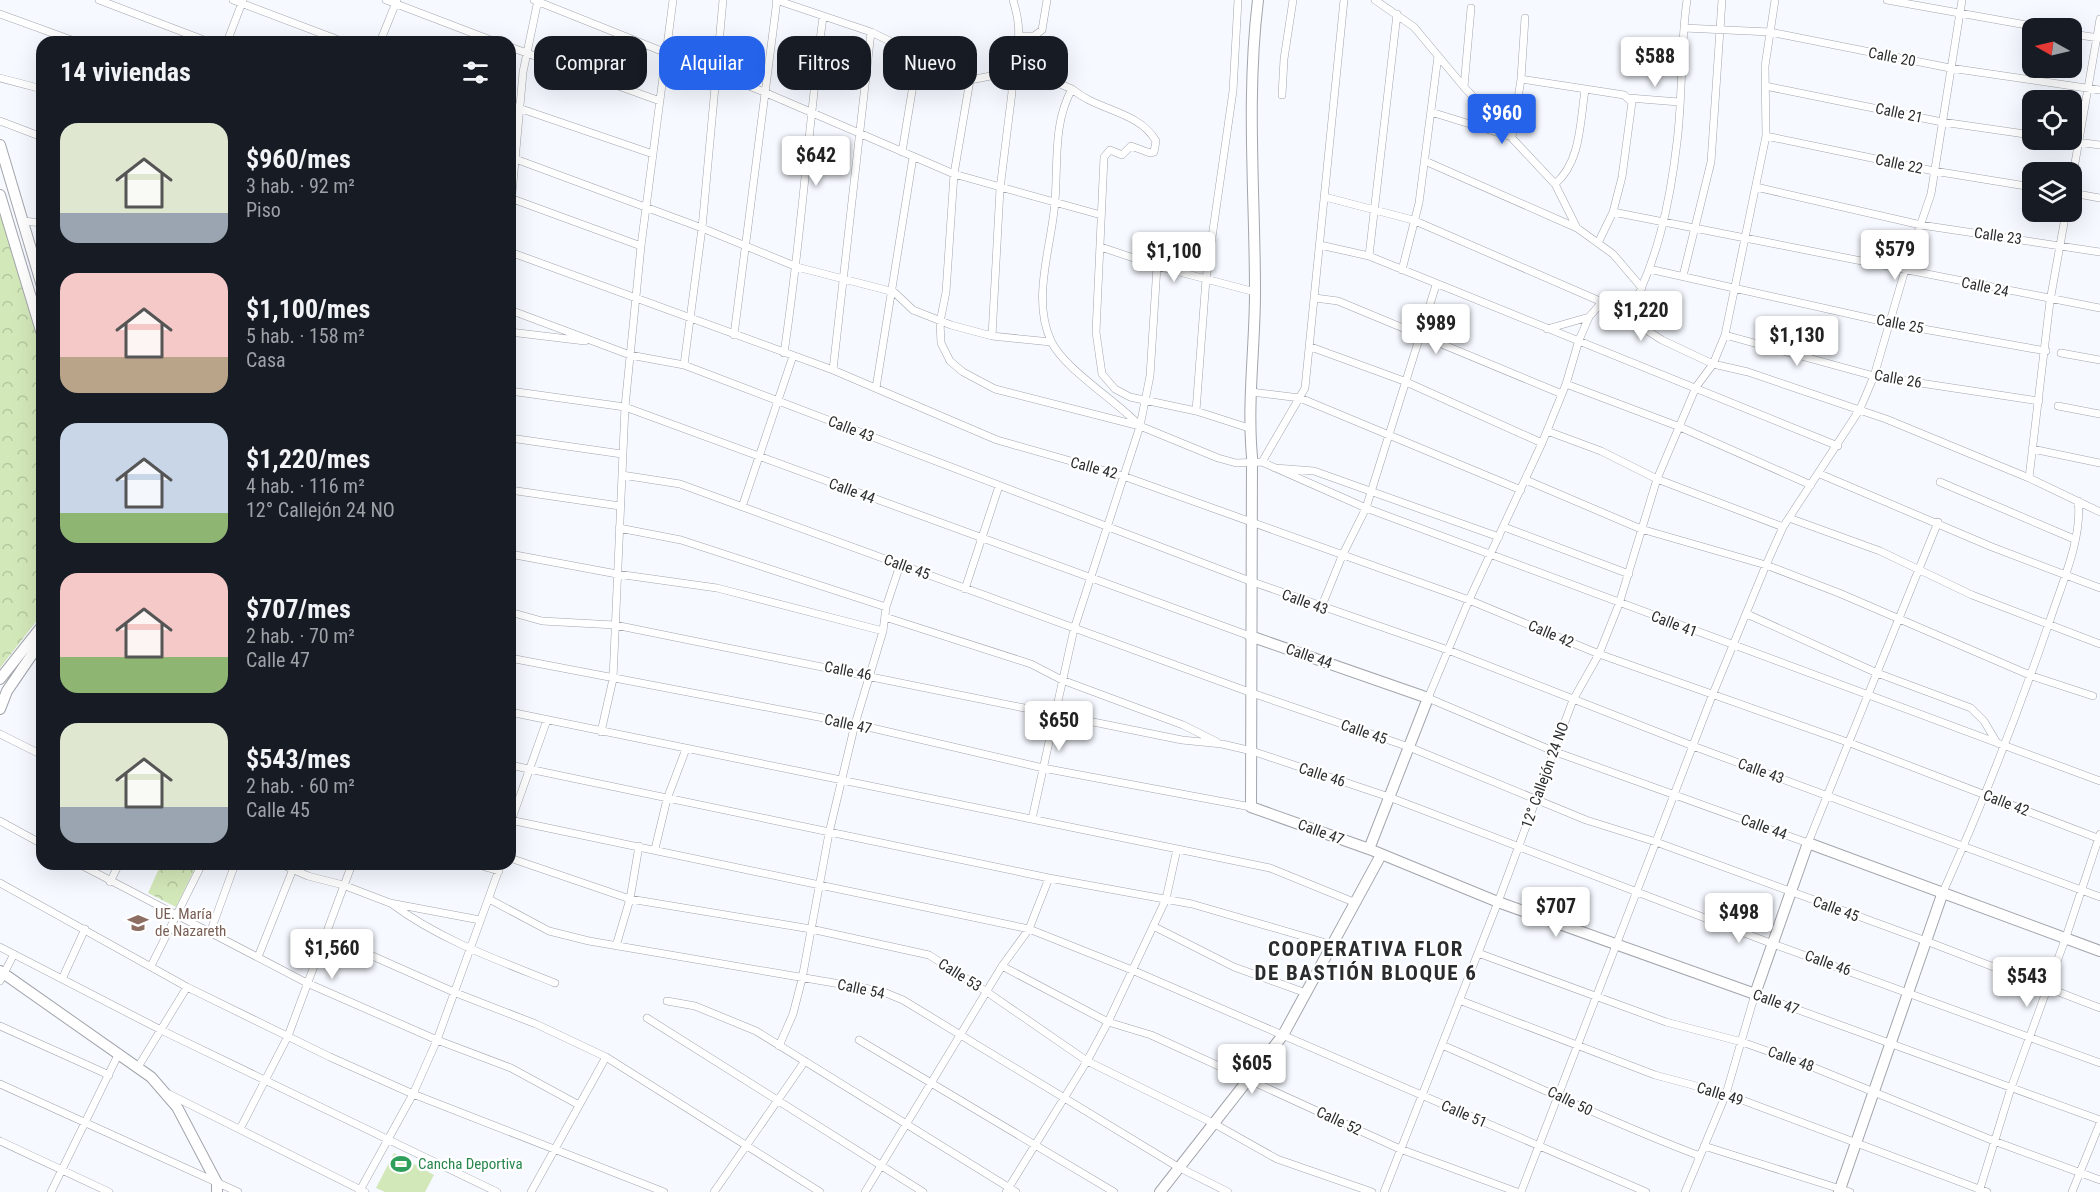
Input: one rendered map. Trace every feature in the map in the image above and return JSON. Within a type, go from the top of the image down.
[{"type":"street","points":[[233,0],[329,36]]},
{"type":"street","points":[[386,0],[481,36]]},
{"type":"street","points":[[516,137],[537,0],[659,50]]},
{"type":"street","points":[[668,36],[673,0]]},
{"type":"street","points":[[719,36],[723,0]]},
{"type":"street","points":[[734,335],[777,0],[883,38]]},
{"type":"street","points":[[1013,0],[1021,36]]},
{"type":"street","points":[[1034,36],[1042,30],[1046,20],[1047,0]]},
{"type":"street","points":[[1196,411],[1206,279],[1233,91],[1238,0]]},
{"type":"street","points":[[1251,807],[1250,523],[1256,462],[1249,428],[1255,292],[1251,160],[1258,0]]},
{"type":"street","points":[[1282,96],[1284,58],[1293,0]]},
{"type":"street","points":[[1256,462],[1305,388],[1311,347],[1344,0]]},
{"type":"street","points":[[1375,0],[1414,27],[1464,87],[1555,184],[1577,228]]},
{"type":"street","points":[[1626,318],[1642,288],[1664,221],[1677,142],[1686,0]]},
{"type":"street","points":[[1683,276],[1711,162],[1722,0]]},
{"type":"street","name":"12° Callejón 24 NO","points":[[1384,1192],[1498,902],[1573,700],[1599,654],[1619,604],[1657,479],[1696,387],[1713,364],[1725,335],[1766,136],[1766,86],[1775,0]]},
{"type":"street","points":[[1887,0],[2022,24]]},
{"type":"street","points":[[1519,1192],[1618,945],[1712,696],[1766,565],[1783,527],[1838,446],[1860,409],[1875,376],[1905,270],[1931,194],[1962,0]]},
{"type":"street","points":[[104,1],[194,36]]},
{"type":"street","points":[[229,36],[243,2]]},
{"type":"street","points":[[382,36],[396,2]]},
{"type":"street","points":[[1464,87],[1471,8]]},
{"type":"street","points":[[0,14],[60,36]]},
{"type":"street","points":[[1369,256],[1397,14]]},
{"type":"street","points":[[784,353],[797,267],[810,111],[823,17]]},
{"type":"street","points":[[1512,137],[1521,80],[1525,18]]},
{"type":"street","points":[[2082,120],[2100,19]]},
{"type":"street","name":"Calle 20","points":[[1684,27],[1770,32],[1950,68],[2100,90]]},
{"type":"street","points":[[833,370],[871,32]]},
{"type":"street","points":[[2082,36],[2098,38]]},
{"type":"street","points":[[516,49],[660,101]]},
{"type":"street","points":[[1402,270],[1419,203],[1438,56]]},
{"type":"street","points":[[0,78],[36,87]]},
{"type":"street","points":[[1521,80],[1624,95],[1629,98],[1679,102]]},
{"type":"street","name":"Calle 21","points":[[1766,86],[1942,122],[2022,134]]},
{"type":"street","points":[[1068,87],[1094,105],[1128,116],[1144,125],[1156,141],[1154,152],[1150,153],[1131,146],[1122,154],[1114,150],[1106,152],[1096,332],[1102,374],[1115,389],[1146,401],[1196,411],[1249,428]]},
{"type":"street","points":[[1072,89],[1060,121],[1055,204],[1044,274],[1044,311],[1051,342],[1068,363],[1125,409],[1140,426]]},
{"type":"street","points":[[601,732],[613,679],[624,407],[641,246],[661,90]]},
{"type":"street","points":[[684,365],[702,228],[714,90]]},
{"type":"street","points":[[759,90],[954,174],[1000,189],[1101,215]]},
{"type":"street","points":[[902,152],[912,90]]},
{"type":"street","name":"Calle 41","points":[[968,90],[954,174],[946,292],[940,322],[943,351],[963,372],[995,389],[1140,426],[1218,458],[1256,462],[1275,468],[1366,508],[1619,604],[2100,781]]},
{"type":"street","points":[[992,336],[1000,189],[1012,90]]},
{"type":"street","points":[[1555,184],[1565,175],[1573,160],[1586,90]]},
{"type":"street","points":[[1599,242],[1613,212],[1632,116],[1632,102],[1629,98]]},
{"type":"street","points":[[516,107],[653,154]]},
{"type":"street","points":[[1431,112],[1512,137]]},
{"type":"street","points":[[0,121],[36,135]]},
{"type":"street","name":"Calle 22","points":[[1766,136],[1934,171],[2022,185]]},
{"type":"street","points":[[2082,143],[2100,145]]},
{"type":"street","points":[[0,145],[36,260]]},
{"type":"street","points":[[876,388],[894,292],[914,157]]},
{"type":"street","points":[[516,159],[745,244],[797,267],[894,292],[913,309],[940,322],[992,336],[1051,342]]},
{"type":"street","points":[[1425,161],[1577,228],[1599,242],[1642,288]]},
{"type":"street","name":"Calle 23","points":[[1756,186],[1921,225],[2100,252]]},
{"type":"street","points":[[0,195],[36,314]]},
{"type":"street","points":[[2082,195],[2100,198]]},
{"type":"street","points":[[1325,197],[1374,212],[1413,220],[1602,302],[1662,340],[1713,364],[1860,409],[2029,478],[2100,512]]},
{"type":"street","points":[[516,201],[641,246]]},
{"type":"street","name":"Calle 24","points":[[1613,212],[1664,221],[1694,230],[1745,237],[2050,300],[2100,308]]},
{"type":"street","points":[[23,221],[36,222]]},
{"type":"street","points":[[2029,478],[2046,351],[2050,300],[2064,222]]},
{"type":"street","points":[[1320,245],[1369,256],[1838,446]]},
{"type":"street","points":[[1101,247],[1157,266],[1255,292]]},
{"type":"street","name":"Calle 42","points":[[516,254],[833,370],[997,440],[1123,476],[1469,600],[1599,654],[1712,696],[1850,743],[2100,837]]},
{"type":"street","points":[[1032,819],[1074,629],[1140,426],[1146,401],[1150,376],[1157,266]]},
{"type":"street","name":"Calle 25","points":[[1649,269],[1890,323],[2046,351]]},
{"type":"street","points":[[1321,608],[1342,556],[1366,508],[1436,285]]},
{"type":"street","points":[[1315,298],[1338,301],[1562,394]]},
{"type":"street","points":[[1369,849],[1469,600],[1547,431],[1566,384],[1579,340],[1589,317],[1602,302]]},
{"type":"street","name":"Calle 43","points":[[516,312],[630,355],[684,365],[1250,582],[1448,651],[1693,746],[2100,897]]},
{"type":"street","points":[[1547,329],[1589,317]]},
{"type":"street","points":[[516,333],[597,343]]},
{"type":"street","name":"Calle 26","points":[[1725,335],[1875,376],[2039,401]]},
{"type":"street","points":[[1311,347],[1404,381],[1542,443]]},
{"type":"street","points":[[2061,353],[2100,360]]},
{"type":"street","points":[[742,507],[761,457],[793,356]]},
{"type":"street","points":[[1566,384],[1680,427],[1810,485]]},
{"type":"street","name":"Calle 44","points":[[516,392],[624,407],[1250,636],[1428,698],[1553,751],[2100,951]]},
{"type":"street","points":[[1251,392],[1300,398],[1521,490]]},
{"type":"street","points":[[2058,406],[2100,414]]},
{"type":"street","points":[[1547,431],[1601,451],[1657,479],[1783,527]]},
{"type":"street","points":[[516,439],[622,454]]},
{"type":"street","points":[[2032,449],[2100,463]]},
{"type":"street","points":[[1275,468],[1314,471],[1499,537]]},
{"type":"street","points":[[1820,474],[1938,522],[1992,547],[2100,588]]},
{"type":"street","name":"Calle 45","points":[[622,475],[680,484],[1074,629],[1409,747],[1586,820],[1656,842],[1926,941],[2100,1008]]},
{"type":"street","points":[[1526,480],[1641,529],[1766,565],[1839,593],[2032,676],[2093,696]]},
{"type":"street","points":[[1940,482],[2074,539]]},
{"type":"street","points":[[965,589],[999,486]]},
{"type":"street","points":[[516,491],[620,507]]},
{"type":"street","points":[[1704,1146],[1843,1191],[1856,1142],[1943,892],[1984,795],[2001,744],[2032,676],[2066,574],[2080,520],[2078,501]]},
{"type":"street","points":[[1789,518],[1880,551],[2048,625],[2100,644]]},
{"type":"street","points":[[1685,1192],[1726,1094],[1755,994],[1808,843],[1898,620],[1921,570],[1938,522]]},
{"type":"street","points":[[1504,527],[1629,574]]},
{"type":"street","points":[[619,528],[681,540],[886,607]]},
{"type":"street","points":[[516,555],[617,574],[717,588],[883,631]]},
{"type":"street","points":[[779,1046],[793,1014],[802,979],[829,832],[855,724],[883,631],[886,607],[900,565]]},
{"type":"street","name":"Calle 46","points":[[516,614],[542,621],[615,625],[1182,740],[1222,744],[1252,752],[1389,797],[1773,944],[2100,1063]]},
{"type":"street","points":[[1747,614],[1877,673],[1971,708],[2001,744]]},
{"type":"street","points":[[885,616],[1030,664],[1062,680],[1183,725],[1222,744]]},
{"type":"street","points":[[0,679],[36,634]]},
{"type":"street","points":[[0,709],[6,692],[36,649]]},
{"type":"street","name":"Calle 47","points":[[516,659],[855,724],[1043,768],[1251,807],[1369,849],[1498,902],[1891,1043],[2100,1121]]},
{"type":"street","points":[[516,713],[1270,868],[1356,903]]},
{"type":"street","points":[[516,805],[547,720]]},
{"type":"street","points":[[0,734],[36,752]]},
{"type":"street","points":[[655,849],[668,799],[686,749]]},
{"type":"street","points":[[516,767],[1049,878],[1192,904],[1333,945]]},
{"type":"street","points":[[0,821],[36,841]]},
{"type":"street","name":"Calle 51","points":[[516,822],[820,883],[1029,928],[1132,970],[1646,1192]]},
{"type":"street","points":[[1982,1191],[1994,1141],[2011,1088],[2100,837]]},
{"type":"street","points":[[616,946],[630,899],[639,846]]},
{"type":"street","points":[[1007,1190],[1087,1061],[1108,1022],[1166,899],[1177,849]]},
{"type":"street","points":[[1160,1192],[1283,1035],[1381,855]]},
{"type":"street","name":"Calle 53","points":[[516,860],[630,899],[811,929],[929,955],[1087,1061],[1213,1123],[1277,1159],[1372,1192]]},
{"type":"street","points":[[89,870],[307,983],[438,1040],[511,1068],[579,1105]]},
{"type":"street","points":[[110,882],[116,870]]},
{"type":"street","points":[[151,966],[199,870]]},
{"type":"street","points":[[210,933],[233,870]]},
{"type":"street","points":[[258,957],[293,870]]},
{"type":"street","points":[[295,870],[390,903],[480,920]]},
{"type":"street","points":[[240,1130],[288,1036],[349,870]]},
{"type":"street","points":[[163,1091],[362,1191],[413,1094],[438,1040],[456,993],[469,948],[499,870]]},
{"type":"street","points":[[865,1192],[1002,966],[1029,928],[1049,878]]},
{"type":"street","points":[[0,884],[187,987],[413,1094],[664,1192]]},
{"type":"street","name":"Calle 54","points":[[489,899],[549,930],[616,946],[881,991],[903,1000],[1178,1167],[1228,1192]]},
{"type":"street","points":[[390,903],[406,915],[469,948],[555,983]]},
{"type":"street","points":[[1153,926],[1234,967],[1306,993]]},
{"type":"street","points":[[63,977],[85,929]]},
{"type":"street","points":[[325,935],[456,993],[537,1024],[606,1057],[820,1192]]},
{"type":"street","points":[[0,946],[161,1030],[497,1192]]},
{"type":"street","name":"Calle 48","points":[[1478,953],[1666,1022],[1742,1042],[1810,1066],[1994,1141],[2100,1180]]},
{"type":"street","points":[[14,954],[1,976],[119,1053],[138,1067],[163,1091],[177,1107],[217,1188]]},
{"type":"street","name":"Calle 52","points":[[1002,966],[1108,1022],[1152,1035],[1400,1149],[1519,1192]]},
{"type":"street","points":[[138,1067],[187,987]]},
{"type":"street","name":"Calle 49","points":[[1460,1000],[1655,1075],[1726,1094],[1982,1191]]},
{"type":"street","points":[[667,1001],[696,1006],[756,1031],[1007,1190],[1016,1192]]},
{"type":"street","points":[[647,1018],[923,1192]]},
{"type":"street","points":[[0,1026],[109,1075]]},
{"type":"street","points":[[859,1040],[1114,1192]]},
{"type":"street","name":"Calle 50","points":[[1442,1045],[1559,1095],[1624,1128],[1700,1156]]},
{"type":"street","points":[[51,1192],[119,1053]]},
{"type":"street","points":[[531,1192],[606,1057]]},
{"type":"street","points":[[714,1192],[746,1145],[779,1103],[806,1061]]},
{"type":"street","points":[[0,1084],[87,1122],[217,1188],[238,1192]]},
{"type":"street","points":[[2072,1192],[2100,1121]]},
{"type":"street","points":[[0,1141],[108,1192]]},
{"type":"green space","points":[[0,208],[36,331],[36,622],[0,668]]},
{"type":"green space","points":[[158,870],[194,870],[176,907],[148,893]]},
{"type":"green space","name":"Cancha Deportiva","points":[[394,1153],[434,1175],[425,1192],[385,1192],[376,1188]]},
{"type":"place","name":"UE. María de Nazareth","points":[[138,923]]},
{"type":"place","name":"Cancha Deportiva","points":[[401,1164]]},
{"type":"district","name":"COOPERATIVA FLOR DE BASTIÓN BLOQUE 6","points":[[1366,961]]}]
